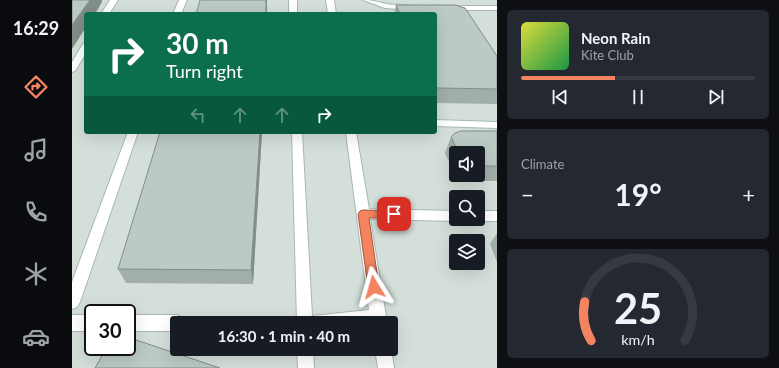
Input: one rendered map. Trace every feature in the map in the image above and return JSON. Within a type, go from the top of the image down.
[{"type":"street","points":[[107,12],[114,0]]},
{"type":"street","points":[[179,12],[183,0]]},
{"type":"street","points":[[293,0],[293,12]]},
{"type":"street","points":[[330,0],[332,12]]},
{"type":"street","points":[[368,0],[385,6],[416,8]]},
{"type":"street","points":[[489,0],[497,4]]},
{"type":"street","points":[[438,8],[497,8]]},
{"type":"street","points":[[72,69],[84,49]]},
{"type":"street","points":[[437,123],[497,124]]},
{"type":"street","points":[[72,302],[132,134]]},
{"type":"street","points":[[297,134],[304,316]]},
{"type":"street","points":[[351,134],[378,316]]},
{"type":"street","points":[[363,214],[449,216]]},
{"type":"street","points":[[485,216],[497,216]]},
{"type":"street","points":[[72,322],[84,323]]},
{"type":"street","points":[[136,323],[170,323]]},
{"type":"street","points":[[305,356],[306,368]]},
{"type":"street","points":[[384,356],[386,368]]},
{"type":"shaded area","points":[[72,0],[497,0],[497,368],[72,368]]},
{"type":"building","points":[[72,0],[90,0],[72,25]]},
{"type":"building","points":[[200,0],[266,0],[266,12],[197,12]]},
{"type":"building","points":[[396,5],[455,5],[465,8],[497,56],[497,89],[437,87],[437,12],[399,12]]},
{"type":"building","points":[[461,131],[497,131],[497,166],[485,166],[485,146],[456,146],[451,137],[455,133]]},
{"type":"building","points":[[159,134],[260,134],[251,270],[118,269]]},
{"type":"building","points":[[136,340],[170,351],[170,356],[184,356],[220,368],[95,368],[102,356],[136,356]]},
{"type":"route","points":[[374,287],[363,214],[394,214]]}]
